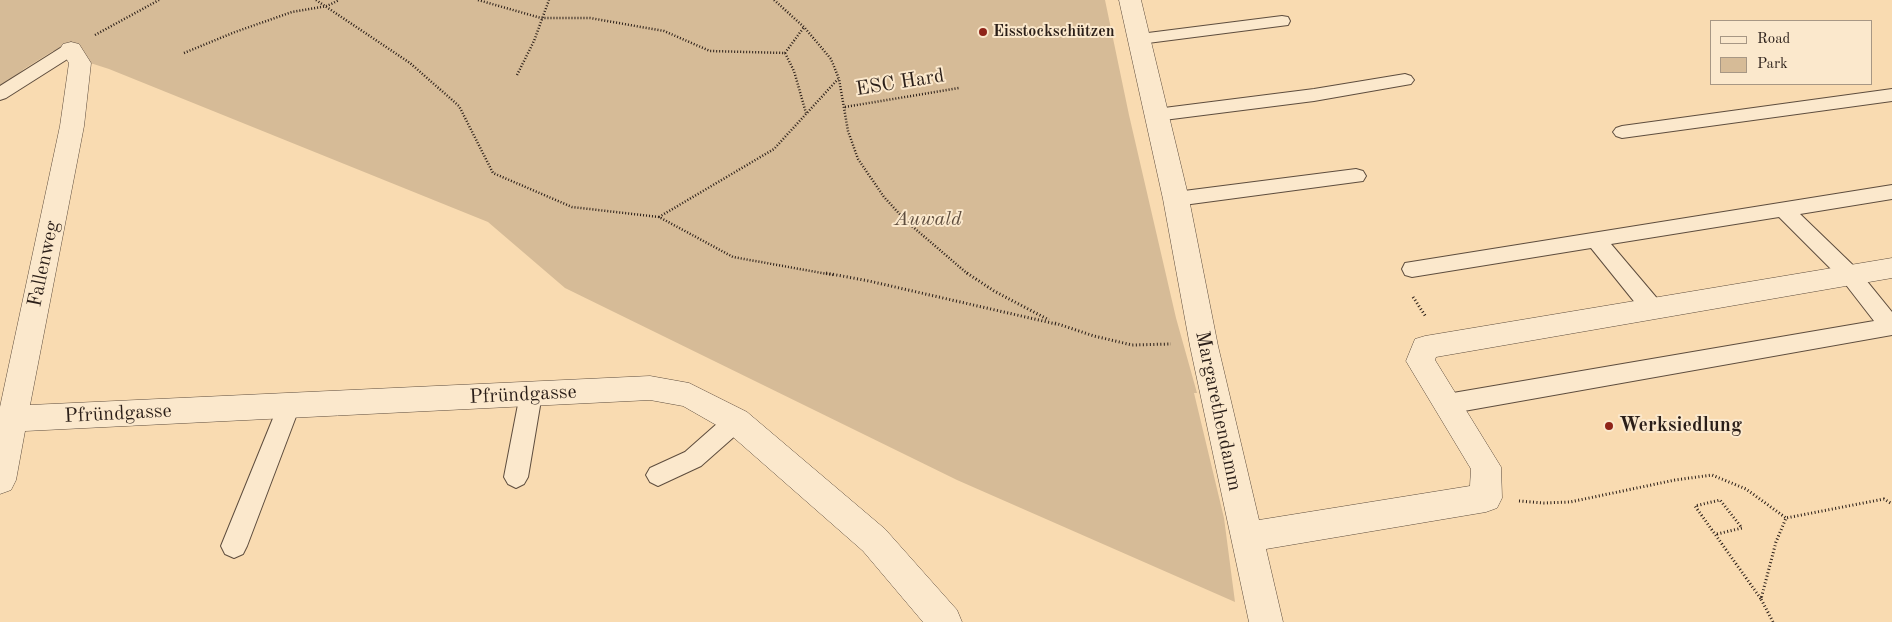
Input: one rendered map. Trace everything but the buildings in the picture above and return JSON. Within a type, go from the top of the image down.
[{"type":"street","name":"Margarethendamm","points":[[1130,0],[1176,199],[1204,346],[1266,622]]},
{"type":"street","name":"Fallenweg","points":[[0,480],[72,126],[80,63],[71,49]]},
{"type":"street","points":[[1246,537],[1486,498],[1486,467],[1420,361],[1425,347],[1892,268]]},
{"type":"street","name":"Pfründgasse","points":[[12,418],[650,388],[689,394],[736,421],[874,540],[945,622]]},
{"type":"lane","points":[[1140,39],[1282,21]]},
{"type":"lane","points":[[0,94],[71,49]]},
{"type":"lane","points":[[1156,115],[1314,95],[1405,80]]},
{"type":"lane","points":[[1622,132],[1892,95]]},
{"type":"lane","points":[[1176,199],[1356,176]]},
{"type":"lane","points":[[1412,269],[1892,192]]},
{"type":"lane","points":[[1447,404],[1892,326],[1850,275],[1784,210]]},
{"type":"lane","points":[[1596,240],[1653,309]]},
{"type":"lane","points":[[516,477],[530,394]]},
{"type":"lane","points":[[234,546],[289,406]]},
{"type":"lane","points":[[658,475],[693,459],[736,421]]},
{"type":"path","points":[[143,0],[144,7]]},
{"type":"path","points":[[71,49],[159,0]]},
{"type":"path","points":[[316,0],[410,63],[459,106],[493,172],[572,207],[659,217],[733,257],[869,281],[1056,324],[1132,345],[1204,346]]},
{"type":"path","points":[[184,53],[235,32],[292,12],[327,6],[339,0]]},
{"type":"path","points":[[478,0],[541,18],[590,18],[664,31],[710,51],[785,53]]},
{"type":"path","points":[[517,75],[534,41],[549,0]]},
{"type":"path","points":[[774,0],[804,26],[820,43],[831,59],[839,79],[848,131],[858,159],[884,197],[906,221],[959,268],[994,291],[1056,324]]},
{"type":"path","points":[[785,53],[804,26]]},
{"type":"path","points":[[785,53],[797,80],[806,113]]},
{"type":"path","points":[[659,217],[774,150],[839,79]]},
{"type":"path","name":"ESC Hard","points":[[845,107],[959,88]]},
{"type":"path","points":[[1412,269],[1403,281],[1442,344]]},
{"type":"path","points":[[1486,498],[1544,503],[1570,502],[1675,480],[1712,476],[1746,489],[1786,518],[1884,498],[1892,504]]},
{"type":"path","points":[[1716,534],[1742,528],[1720,500],[1696,506],[1761,599],[1773,622]]},
{"type":"path","points":[[1761,599],[1776,542],[1786,518]]},
{"type":"green space","name":"Auwald","points":[[0,0],[1105,0],[1129,115],[1176,318],[1197,393],[1194,393],[1224,518],[1235,602],[957,480],[565,288],[488,222],[109,69],[53,51],[24,69],[0,89]]},
{"type":"place","name":"Eisstockschützen","points":[[983,32]]},
{"type":"place","name":"Werksiedlung","points":[[1609,426]]}]
